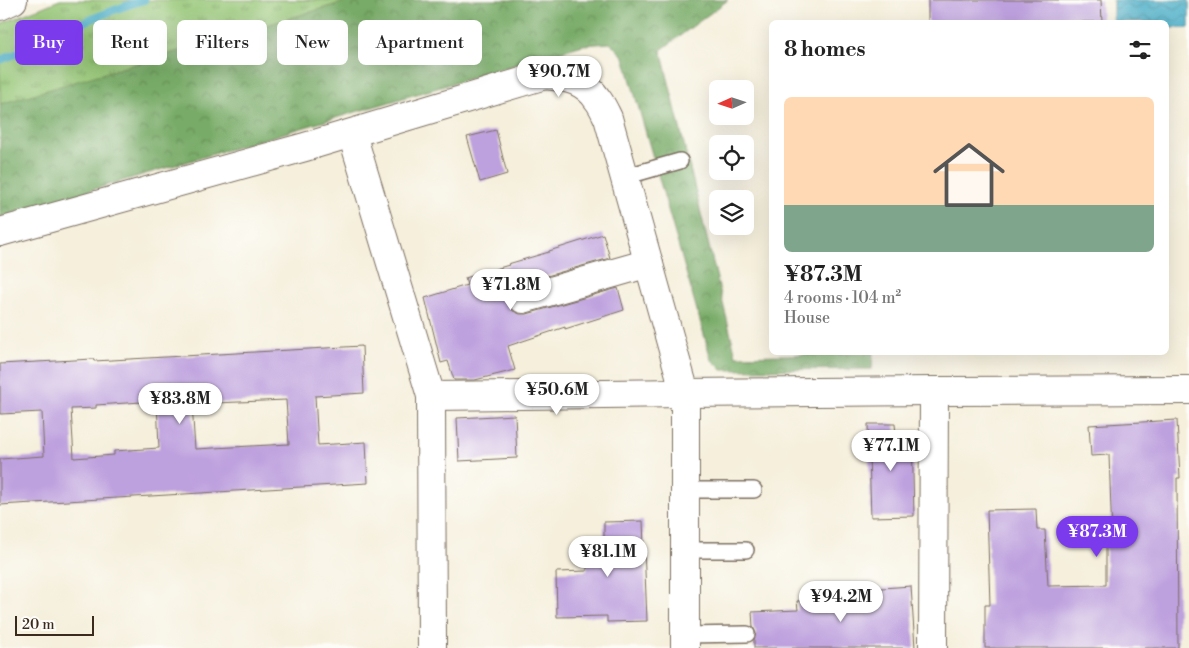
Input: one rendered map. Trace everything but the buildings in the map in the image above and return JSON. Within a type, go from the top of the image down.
[{"type":"street","points":[[0,6],[13,0]]},
{"type":"street","points":[[0,232],[352,134],[545,75],[564,77],[582,83],[598,99],[608,118],[685,393],[685,641]]},
{"type":"street","points":[[352,134],[431,396],[432,648]]},
{"type":"street","points":[[524,299],[648,263]]},
{"type":"street","points":[[431,396],[934,390],[1189,390]]},
{"type":"street","points":[[933,648],[934,390]]},
{"type":"lane","points":[[624,178],[680,161]]},
{"type":"lane","points":[[685,490],[754,490]]},
{"type":"lane","points":[[685,550],[746,550]]},
{"type":"lane","points":[[685,641],[747,634]]},
{"type":"green space","points":[[60,0],[351,0],[284,20],[277,20],[277,22],[267,25],[267,20],[177,20],[177,52],[167,55],[167,20],[93,20],[93,65],[132,65],[0,104],[0,24]]},
{"type":"green space","points":[[264,0],[728,0],[661,50],[736,356],[873,355],[872,369],[722,370],[711,359],[624,57],[610,43],[583,45],[0,217],[0,74],[32,65],[83,65],[83,51],[93,48],[93,65],[167,65],[167,27],[177,24],[177,65],[267,65],[267,20],[193,20]]},
{"type":"water","points":[[1113,0],[1189,0],[1189,28],[1169,28],[1169,20],[1113,20]]},
{"type":"waterway","points":[[83,23],[144,0]]},
{"type":"waterway","points":[[0,60],[15,54]]}]
